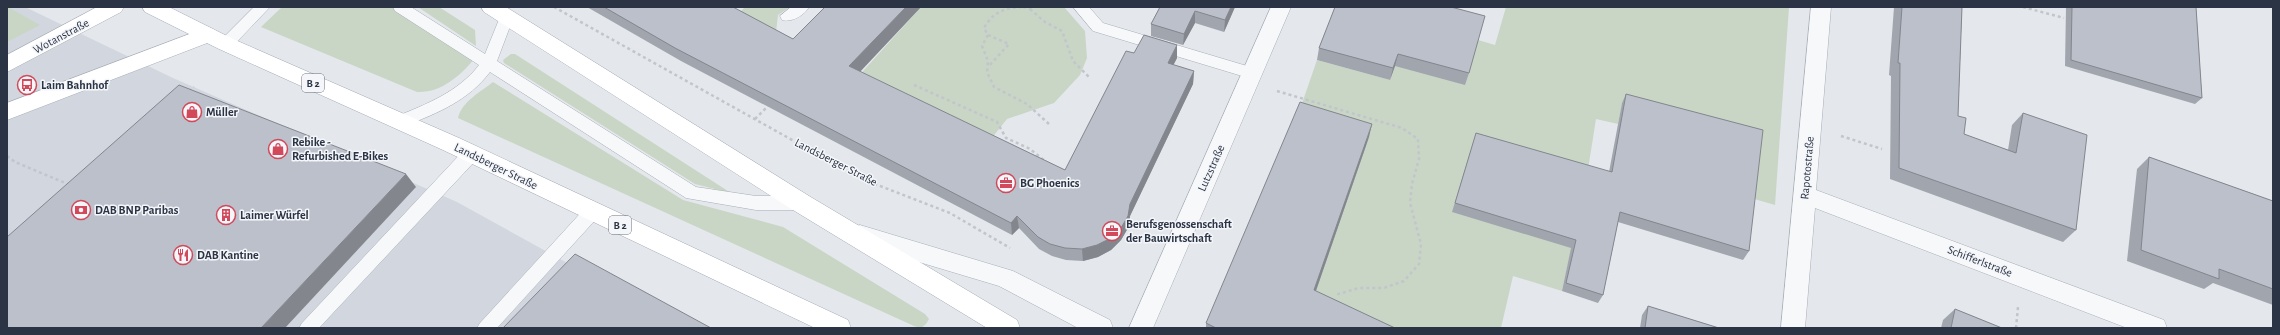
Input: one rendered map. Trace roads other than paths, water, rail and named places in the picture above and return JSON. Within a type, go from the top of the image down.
[{"type":"main road","name":"Wotanstraße","points":[[7,64],[114,7]]},
{"type":"main road","name":"Landsberger Straße","points":[[152,7],[217,39],[401,121],[839,328]]},
{"type":"main road","points":[[499,12],[801,203],[851,232],[996,325]]},
{"type":"main road","points":[[7,112],[217,39]]},
{"type":"street","name":"Lutzstraße","points":[[1141,328],[1281,7]]},
{"type":"street","name":"Rapotostraße","points":[[1792,328],[1821,7]]},
{"type":"street","name":"Schifferlstraße","points":[[1804,195],[1859,214],[2156,328]]},
{"type":"street","points":[[851,232],[1005,278],[1101,328]]},
{"type":"lane","points":[[217,39],[262,7]]},
{"type":"lane","points":[[400,7],[692,193],[756,203],[801,203]]},
{"type":"lane","points":[[787,16],[802,7]]},
{"type":"lane","points":[[1080,7],[1098,27],[1250,78]]},
{"type":"lane","points":[[401,121],[431,109],[462,92],[488,63],[499,12]]},
{"type":"lane","points":[[308,328],[438,187],[471,154]]},
{"type":"lane","points":[[486,328],[592,212]]},
{"type":"place","name":"Laim Bahnhof","points":[[27,85]]},
{"type":"place","name":"Müller","points":[[192,112]]},
{"type":"place","name":"Rebike - Refurbished E-Bikes","points":[[278,149]]},
{"type":"place","name":"BG Phoenics","points":[[1006,183]]},
{"type":"place","name":"DAB BNP Paribas","points":[[81,210]]},
{"type":"place","name":"Laimer Würfel","points":[[226,215]]},
{"type":"place","name":"Berufsgenossenschaft der Bauwirtschaft","points":[[1112,231]]},
{"type":"place","name":"DAB Kantine","points":[[183,255]]}]
